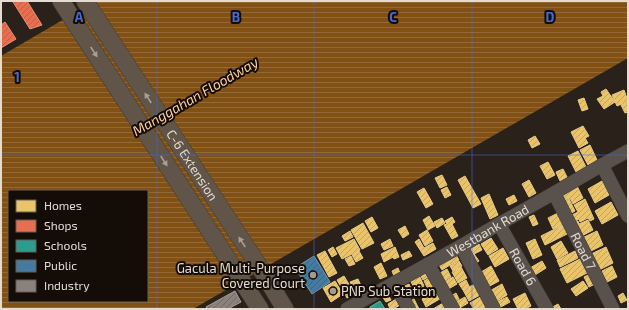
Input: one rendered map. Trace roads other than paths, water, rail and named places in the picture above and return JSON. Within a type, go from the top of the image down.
[{"type":"main road","name":"C-6 Extension","points":[[61,1],[260,309]]},
{"type":"main road","name":"C-6 Extension","points":[[85,1],[264,274],[285,309]]},
{"type":"street","name":"Westbank Road","points":[[347,309],[366,305],[394,283],[628,151]]},
{"type":"street","points":[[602,165],[628,216]]},
{"type":"street","name":"Road 7","points":[[554,193],[613,309]]},
{"type":"street","name":"Road 6","points":[[499,224],[547,309]]},
{"type":"street","points":[[461,246],[494,309]]},
{"type":"street","points":[[428,264],[453,309]]},
{"type":"street","points":[[394,283],[409,309]]},
{"type":"water","name":"Manggahan Floodway","points":[[95,1],[628,1],[628,58],[193,309],[1,309],[1,56]]},
{"type":"place","name":"Gacula Multi-Purpose Covered Court","points":[[313,275]]},
{"type":"place","name":"PNP Sub Station","points":[[333,291]]}]
